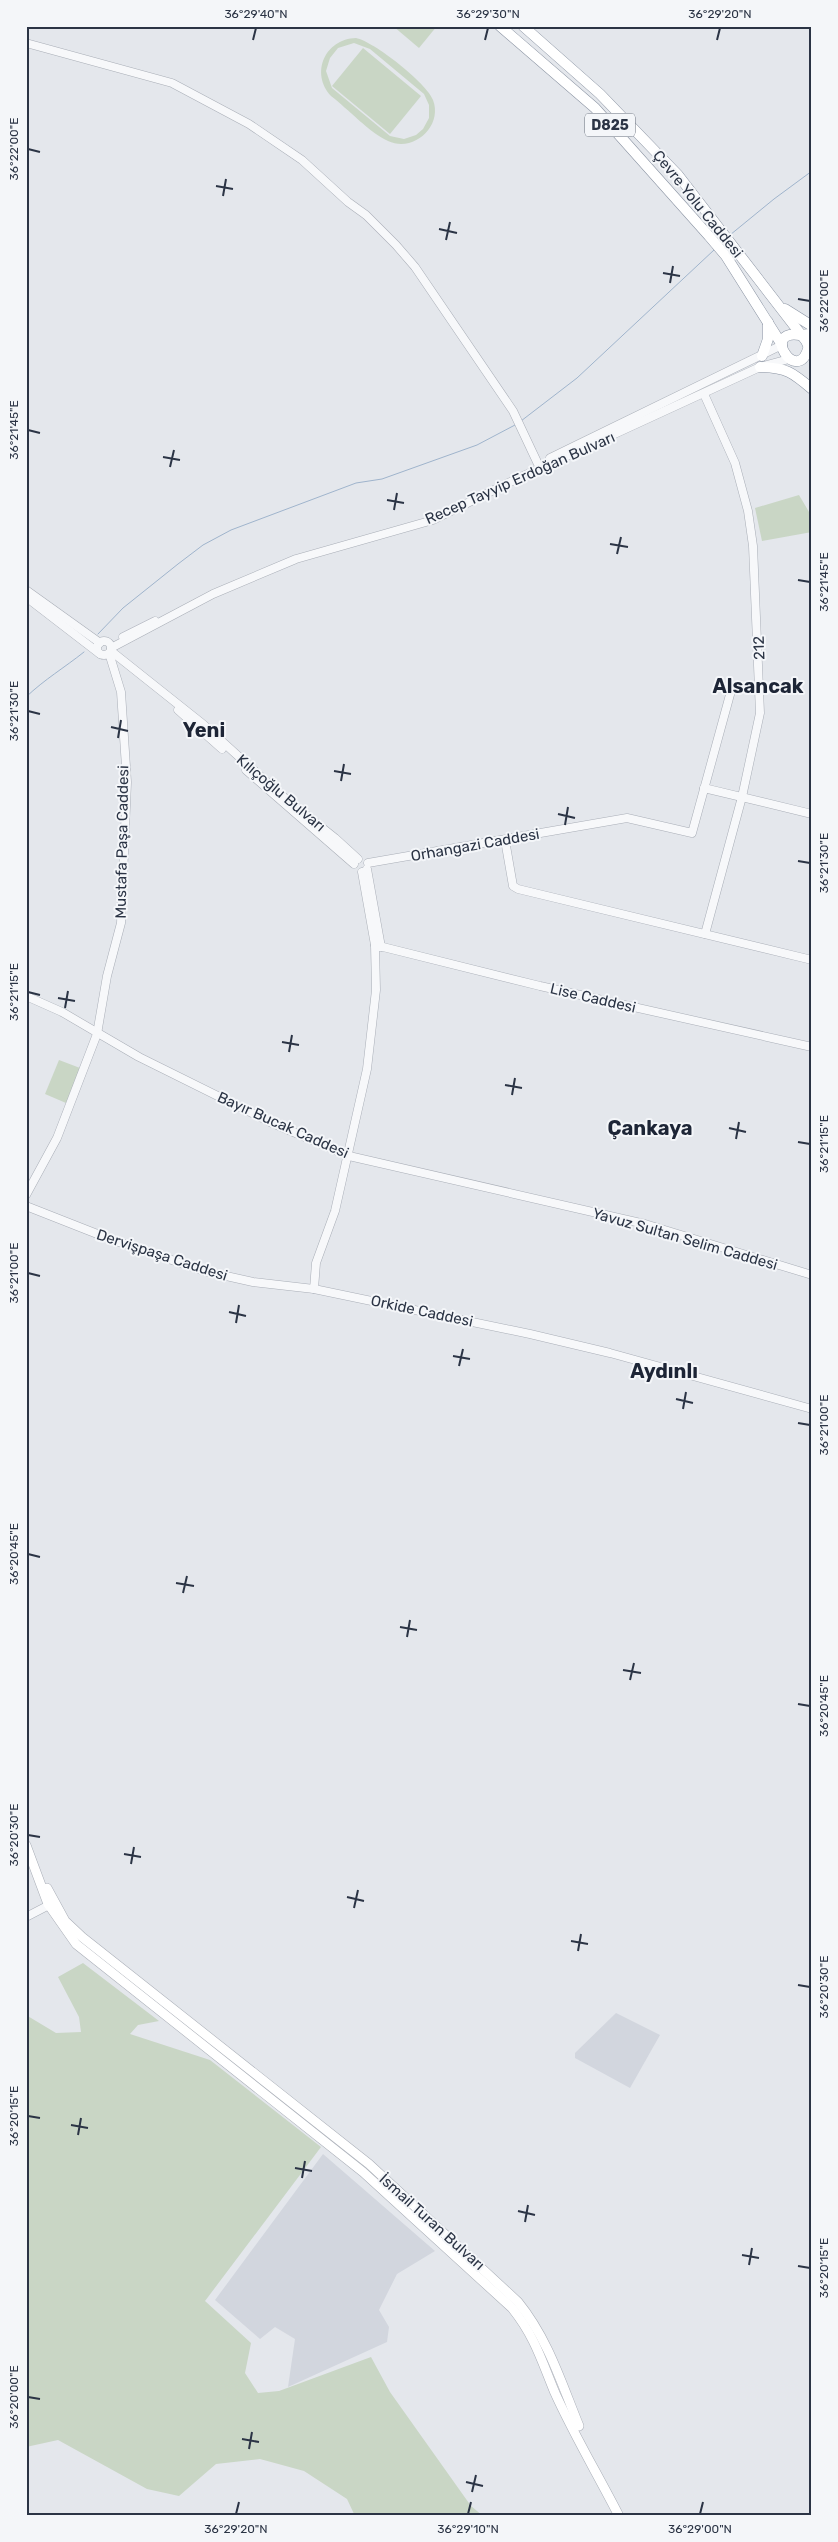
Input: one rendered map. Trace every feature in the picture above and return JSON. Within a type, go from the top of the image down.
[{"type":"highway","name":"Çevre Yolu Caddesi","points":[[500,26],[595,108],[709,236],[726,256],[782,345]]},
{"type":"highway","name":"Çevre Yolu Caddesi","points":[[523,26],[600,94],[678,175],[806,341],[810,350]]},
{"type":"highway","points":[[779,306],[812,326]]},
{"type":"highway","points":[[762,356],[768,339],[768,322]]},
{"type":"highway","points":[[800,335],[787,336],[782,345],[783,353],[812,389]]},
{"type":"highway","points":[[789,359],[801,359],[810,350]]},
{"type":"highway","points":[[760,367],[782,368],[793,373],[812,389]]},
{"type":"main road","points":[[800,335],[812,333]]},
{"type":"main road","points":[[26,1838],[51,1904]]},
{"type":"main road","points":[[26,1845],[51,1904]]},
{"type":"main road","name":"İsmail Turan Bulvarı","points":[[51,1904],[65,1922],[192,2030],[369,2164],[518,2302],[536,2324],[548,2346],[597,2473],[619,2516]]},
{"type":"street","points":[[26,43],[172,83],[248,124],[302,160],[366,215],[409,260],[448,314],[513,412],[538,464]]},
{"type":"street","name":"Recep Tayyip Erdoğan Bulvarı","points":[[110,649],[212,590],[295,554],[424,519],[782,345]]},
{"type":"street","name":"Recep Tayyip Erdoğan Bulvarı","points":[[110,649],[238,583],[296,559],[433,520],[523,476],[760,367],[789,359]]},
{"type":"street","name":"212","points":[[704,394],[735,463],[748,510],[753,546],[760,713],[742,797],[705,934]]},
{"type":"street","points":[[26,590],[100,643]]},
{"type":"street","points":[[26,597],[100,654]]},
{"type":"street","points":[[100,643],[106,641],[110,649],[100,654]]},
{"type":"street","points":[[100,643],[98,649],[100,654]]},
{"type":"street","name":"Kılıçoğlu Bulvarı","points":[[110,649],[280,802],[356,862]]},
{"type":"street","name":"Mustafa Paşa Caddesi","points":[[26,1195],[58,1138],[97,1034],[107,976],[121,923],[127,782],[121,692],[110,649]]},
{"type":"street","points":[[731,690],[704,788],[812,814]]},
{"type":"street","name":"Orhangazi Caddesi","points":[[365,868],[627,818],[692,834],[704,788]]},
{"type":"street","points":[[505,840],[513,886],[518,888],[812,960]]},
{"type":"street","points":[[314,1289],[316,1264],[335,1211],[349,1156],[367,1069],[376,990],[378,946],[365,868],[363,859],[356,862],[356,870],[365,868]]},
{"type":"street","name":"Lise Caddesi","points":[[378,946],[550,988],[812,1046]]},
{"type":"street","name":"Bayır Bucak Caddesi","points":[[26,996],[62,1012],[97,1034],[270,1122],[349,1156],[559,1203]]},
{"type":"street","name":"Yavuz Sultan Selim Caddesi","points":[[559,1203],[654,1227],[812,1275]]},
{"type":"street","name":"Dervişpaşa Caddesi","points":[[26,1206],[110,1239],[204,1271],[254,1282],[314,1289]]},
{"type":"street","name":"Orkide Caddesi","points":[[314,1289],[530,1334],[610,1353],[812,1409]]},
{"type":"street","points":[[26,1917],[51,1904]]},
{"type":"shaded area","points":[[616,2013],[660,2035],[630,2088],[575,2058],[575,2053]]},
{"type":"shaded area","points":[[323,2154],[435,2251],[397,2274],[379,2310],[389,2327],[387,2342],[288,2387],[295,2339],[275,2327],[260,2339],[215,2300]]},
{"type":"green space","points":[[393,26],[437,26],[419,48]]},
{"type":"green space","points":[[356,38],[386,54],[429,93],[435,110],[434,119],[424,135],[407,143],[398,144],[388,141],[367,127],[331,96],[325,87],[322,77],[324,59],[336,44]],"holes":[[[354,43],[370,49],[424,94],[429,105],[429,118],[423,129],[416,135],[404,139],[390,136],[332,88],[326,71],[330,58],[338,48]]]},
{"type":"green space","points":[[363,48],[421,96],[390,134],[332,86]]},
{"type":"green space","points":[[799,495],[812,517],[812,532],[762,541],[755,508]]},
{"type":"green space","points":[[59,1060],[80,1068],[66,1103],[45,1094]]},
{"type":"green space","points":[[83,1963],[159,2021],[138,2025],[130,2034],[210,2060],[321,2147],[205,2301],[251,2343],[245,2373],[258,2393],[279,2391],[371,2357],[390,2392],[471,2506],[483,2516],[355,2516],[347,2499],[304,2471],[260,2459],[216,2464],[179,2496],[147,2489],[58,2440],[26,2447],[26,2015],[56,2033],[81,2032],[79,2017],[58,1977]]},
{"type":"waterway","points":[[730,235],[812,171]]},
{"type":"waterway","points":[[521,421],[577,378],[714,250]]},
{"type":"waterway","points":[[98,634],[123,608],[178,564],[203,545],[231,530],[356,483],[382,479],[477,445],[515,425]]},
{"type":"waterway","points":[[26,697],[84,652]]},
{"type":"district","name":"Alsancak","points":[[758,686]]},
{"type":"district","name":"Yeni","points":[[204,730]]},
{"type":"district","name":"Çankaya","points":[[650,1128]]},
{"type":"district","name":"Aydınlı","points":[[664,1371]]}]
